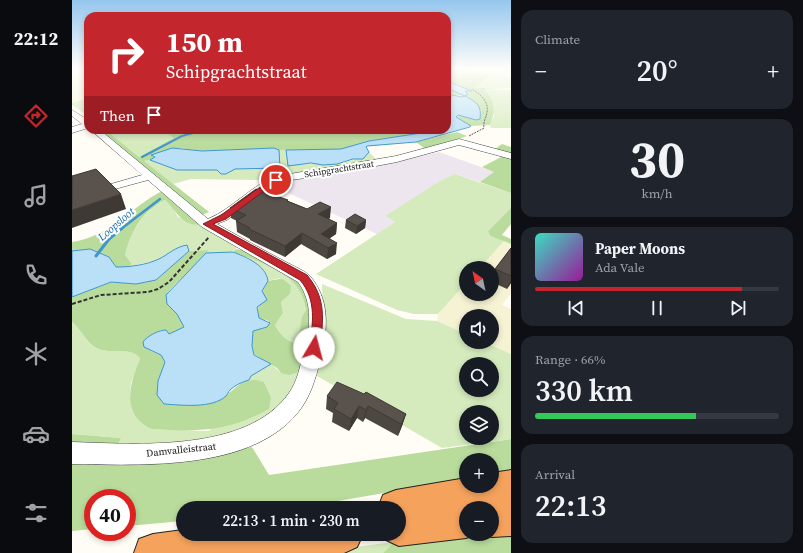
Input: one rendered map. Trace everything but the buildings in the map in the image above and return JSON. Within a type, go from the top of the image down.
[{"type":"highway","points":[[406,506],[511,488]]},
{"type":"highway","points":[[499,519],[511,518]]},
{"type":"highway","points":[[406,526],[459,521]]},
{"type":"highway","points":[[152,553],[238,541]]},
{"type":"street","points":[[72,112],[84,122]]},
{"type":"street","points":[[72,130],[84,126]]},
{"type":"street","name":"Damvalleistraat","points":[[72,453],[148,454],[191,450],[220,446],[253,435],[277,420],[291,406],[306,380],[314,348],[318,322],[317,302],[311,287],[297,273],[211,227],[100,134]]},
{"type":"street","points":[[459,142],[511,156]]},
{"type":"street","name":"Schipgrachtstraat","points":[[211,227],[276,180],[397,159],[459,142]]},
{"type":"street","points":[[116,186],[149,176]]},
{"type":"path","points":[[459,142],[484,128],[483,122],[487,112],[487,106],[481,95]]},
{"type":"path","points":[[72,304],[101,295],[148,292],[158,289],[169,282],[199,248],[211,227]]},
{"type":"shaded area","points":[[72,95],[84,95],[84,99],[72,103]]},
{"type":"shaded area","points":[[439,152],[495,172],[480,182],[455,174],[385,216],[395,222],[377,234],[271,185],[277,181],[383,164]]},
{"type":"shaded area","points":[[504,241],[511,244],[511,293],[502,305],[511,309],[511,354],[499,349],[499,309],[459,309],[459,331],[437,321],[438,314],[459,291],[459,301],[499,301],[499,261],[486,261]]},
{"type":"green space","points":[[451,95],[489,95],[494,111],[490,125],[471,126],[457,118],[458,115],[476,120],[465,96],[454,95],[451,100]]},
{"type":"green space","points":[[486,95],[511,95],[511,128],[491,128],[490,125],[494,116]]},
{"type":"green space","points":[[84,99],[84,113],[72,105],[72,103]]},
{"type":"green space","points":[[457,132],[467,136],[428,151],[416,142],[451,134]]},
{"type":"green space","points":[[104,134],[111,134],[139,157],[174,138],[168,134],[414,134],[369,141],[341,149],[279,150],[274,148],[202,151],[179,148],[152,155],[155,157],[144,161],[209,212],[202,215]]},
{"type":"green space","points":[[111,134],[168,134],[175,138],[139,157]]},
{"type":"green space","points":[[502,144],[511,147],[511,193],[480,182],[494,172],[482,167],[503,156],[478,149],[483,145],[495,149]]},
{"type":"green space","points":[[279,150],[286,150],[288,165],[343,162],[363,157],[369,152],[378,161],[264,180],[191,179],[173,184],[143,161],[150,160],[177,170],[218,170],[221,174],[226,174],[235,169],[280,168]]},
{"type":"green space","points":[[455,174],[511,193],[511,208],[488,231],[490,236],[504,241],[486,261],[459,261],[459,291],[438,314],[414,314],[397,310],[316,274],[395,222],[385,216],[440,181]]},
{"type":"green space","points":[[162,191],[201,224],[195,225],[185,221],[165,200],[150,210],[134,230],[125,255],[132,264],[127,267],[116,267],[109,257],[90,249],[72,251],[72,242],[85,239],[109,228]]},
{"type":"green space","points":[[165,200],[173,208],[178,217],[201,224],[204,228],[236,247],[236,249],[229,253],[206,253],[207,250],[189,251],[186,245],[158,260],[127,267],[132,264],[125,255],[134,230],[150,211]]},
{"type":"green space","points":[[511,208],[511,224],[502,235],[511,239],[511,244],[490,236],[488,231]]},
{"type":"green space","points":[[236,249],[247,251],[304,286],[313,309],[302,368],[296,373],[289,375],[281,373],[277,368],[254,354],[252,346],[253,331],[267,327],[269,321],[259,318],[258,313],[260,299],[268,281],[283,279],[291,286],[290,294],[281,302],[283,313],[275,325],[283,336],[295,343],[298,340],[302,317],[306,310],[302,297],[296,286],[279,271],[268,265],[233,252]]},
{"type":"green space","points":[[208,250],[199,262],[176,283],[166,295],[167,304],[177,314],[184,327],[169,334],[161,330],[156,333],[151,351],[161,355],[165,362],[158,381],[220,399],[226,396],[239,384],[244,382],[256,380],[264,382],[271,397],[269,409],[240,422],[212,429],[152,429],[142,423],[136,416],[132,408],[130,398],[133,379],[140,359],[133,353],[102,350],[89,342],[72,322],[72,297],[111,282],[136,284],[156,280],[189,251]]},
{"type":"green space","points":[[248,258],[268,265],[286,275],[299,290],[306,310],[297,341],[295,343],[283,336],[275,325],[283,313],[281,302],[290,294],[280,278],[268,281],[264,271]]},
{"type":"green space","points":[[322,284],[406,319],[437,321],[459,331],[459,349],[499,349],[511,354],[511,439],[499,441],[499,405],[459,405],[459,445],[465,445],[442,448],[317,376],[324,339]]},
{"type":"green space","points":[[72,322],[89,342],[97,348],[107,351],[123,351],[133,353],[140,359],[131,383],[130,395],[152,429],[208,431],[271,397],[264,382],[249,380],[251,376],[271,364],[281,373],[302,368],[296,385],[278,411],[244,430],[194,443],[118,446],[121,438],[72,434]]},
{"type":"green space","points":[[72,434],[121,438],[118,446],[72,445]]},
{"type":"green space","points":[[511,439],[511,471],[499,473],[499,453],[459,453],[459,480],[338,501],[176,501],[176,522],[136,525],[136,489],[84,489],[84,530],[72,531],[72,463],[161,464],[252,447],[269,475],[471,445],[499,445],[499,441]]},
{"type":"green space","points":[[511,534],[511,553],[383,553],[394,542],[459,538],[459,541],[499,541],[499,535]]},
{"type":"green space","points":[[394,542],[383,553],[307,553]]},
{"type":"water","points":[[452,95],[462,97],[465,96],[477,104],[480,110],[480,119],[476,120],[458,115],[456,117],[471,126],[451,132],[451,97]]},
{"type":"water","points":[[414,134],[445,134],[416,142],[367,146],[366,147],[369,152],[363,159],[353,159],[337,164],[323,165],[311,163],[288,166],[286,150],[341,149],[369,141]]},
{"type":"water","points":[[172,148],[202,151],[274,148],[279,150],[280,168],[235,169],[226,174],[221,174],[217,170],[177,170],[150,160],[155,157],[151,155]]},
{"type":"water","points":[[187,245],[189,251],[156,280],[136,284],[111,282],[72,297],[72,251],[90,249],[109,257],[116,267],[121,267],[149,263]]},
{"type":"water","points":[[233,252],[255,262],[264,270],[266,275],[268,281],[262,291],[267,300],[257,307],[259,318],[270,323],[267,327],[253,331],[252,346],[254,355],[271,364],[251,376],[249,380],[234,387],[226,396],[213,403],[205,405],[164,404],[157,395],[158,381],[165,362],[161,355],[144,347],[143,342],[157,332],[166,330],[169,334],[184,327],[177,314],[167,304],[166,295],[206,253]]},
{"type":"waterway","name":"Loopsloot","points":[[142,157],[182,136],[189,134]]},
{"type":"waterway","name":"Loopsloot","points":[[121,229],[160,199]]},
{"type":"waterway","name":"Loopsloot","points":[[96,256],[109,239],[122,228]]},
{"type":"route","points":[[276,180],[270,182],[223,217],[207,224],[304,278],[311,287],[317,302],[318,322],[314,348]]}]
